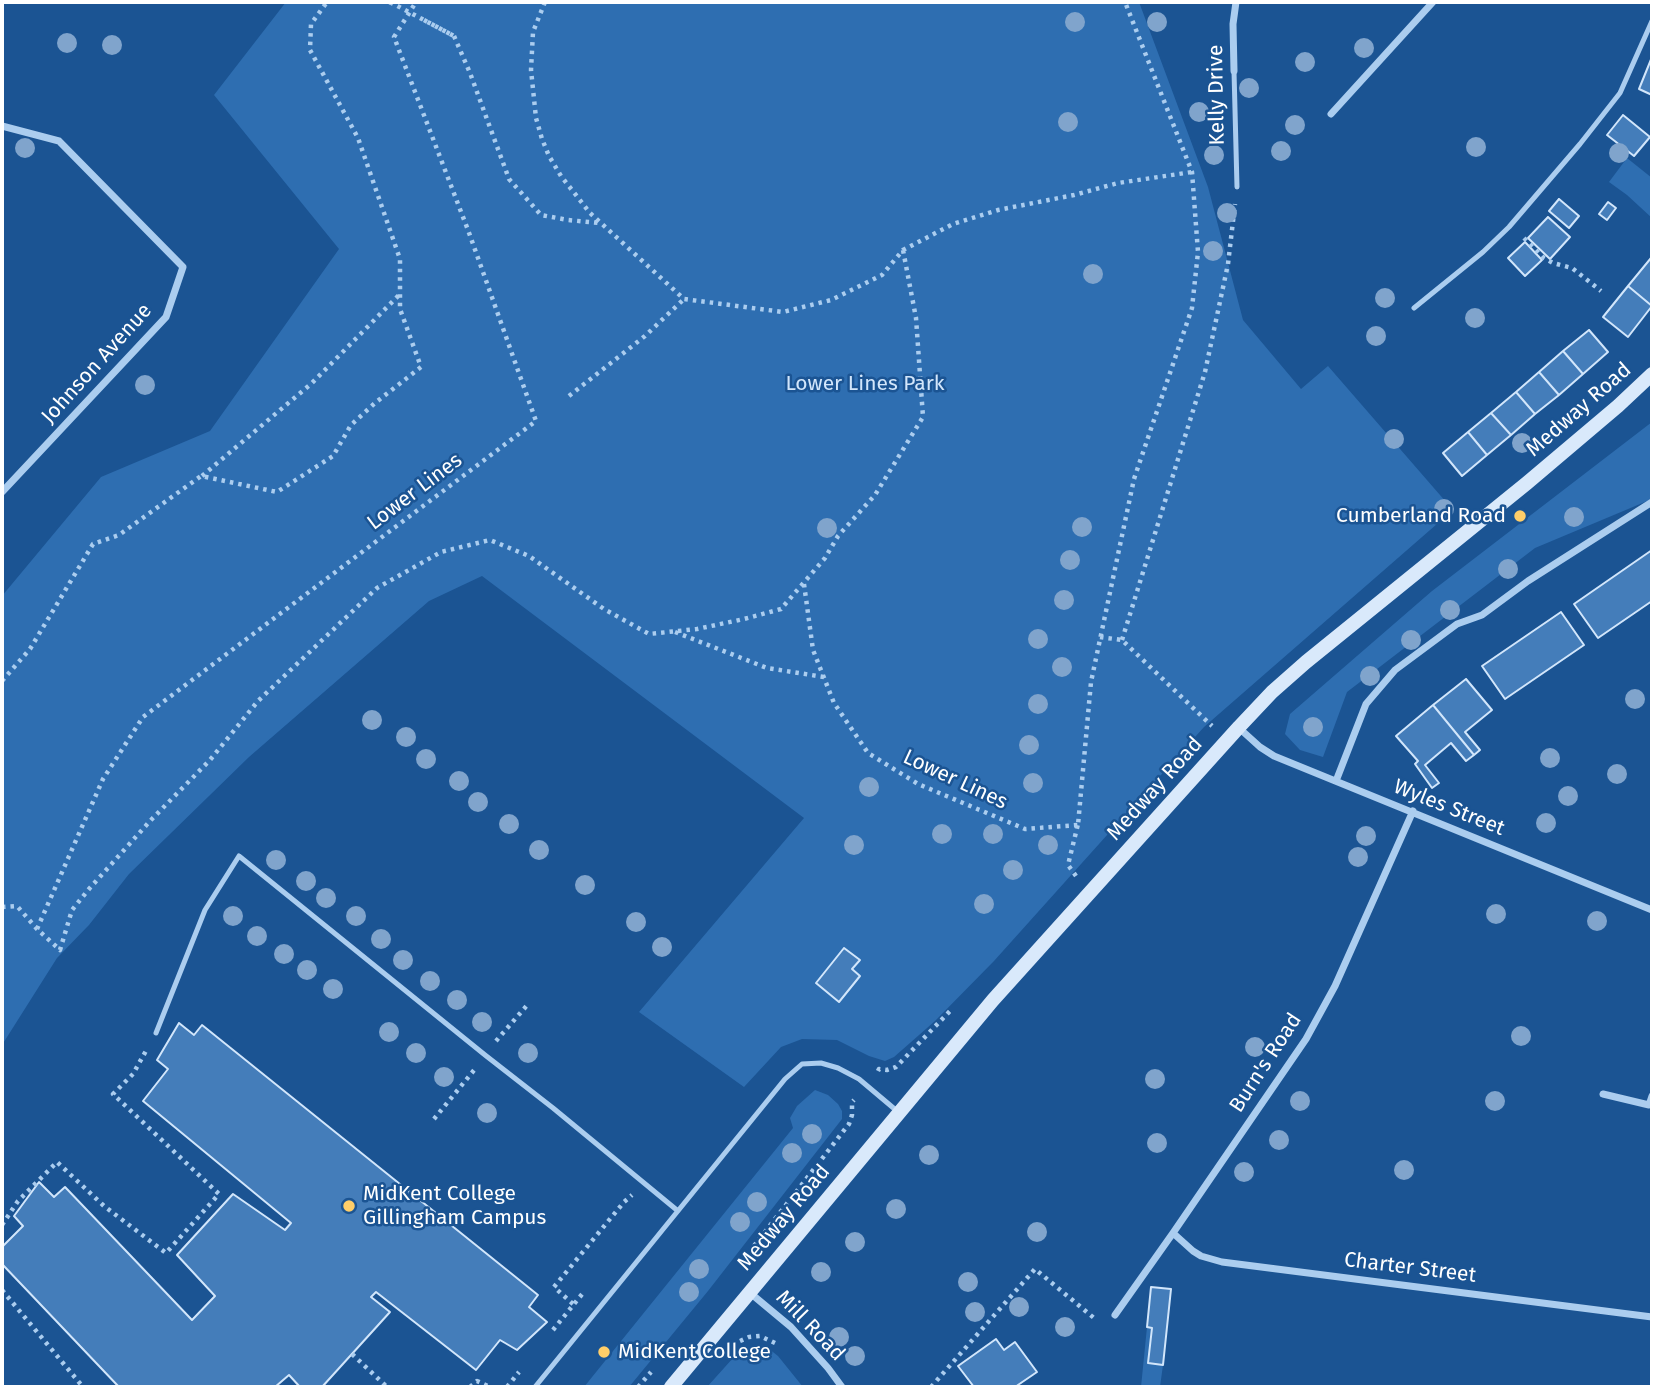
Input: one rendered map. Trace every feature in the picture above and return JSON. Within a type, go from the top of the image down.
[{"type":"main road","name":"Medway Road","points":[[671,1387],[993,1000],[1239,727],[1306,662],[1537,474],[1652,374]]},
{"type":"street","name":"Kelly Drive","points":[[1234,71],[1233,24],[1236,2]]},
{"type":"street","points":[[1331,114],[1433,2]]},
{"type":"street","name":"Johnson Avenue","points":[[2,126],[59,141],[183,267],[166,317],[2,492]]},
{"type":"street","points":[[1336,781],[1366,704],[1395,670],[1457,624],[1482,615],[1528,581],[1652,502]]},
{"type":"street","name":"Wyles Street","points":[[1239,727],[1274,756],[1652,910]]},
{"type":"street","name":"Burn's Road","points":[[1115,1315],[1306,1039],[1335,986],[1413,811]]},
{"type":"street","points":[[1603,1094],[1649,1105],[1652,1096]]},
{"type":"street","name":"Charter Street","points":[[1173,1233],[1201,1256],[1222,1262],[1652,1317]]},
{"type":"street","name":"Mill Road","points":[[750,1292],[791,1327],[842,1387]]},
{"type":"lane","points":[[1414,308],[1511,225],[1580,144],[1620,93],[1652,21]]},
{"type":"lane","name":"Kelly Drive","points":[[1234,71],[1237,187]]},
{"type":"lane","points":[[156,1033],[205,910],[239,856],[678,1211]]},
{"type":"lane","points":[[535,1387],[785,1079],[802,1064],[821,1062],[838,1068],[859,1079],[899,1113]]},
{"type":"path","points":[[201,476],[277,492],[333,456],[351,425],[421,367],[400,309],[400,259],[358,138],[310,50],[311,24],[327,2]]},
{"type":"path","points":[[389,2],[454,36],[509,179],[541,215],[599,223]]},
{"type":"path","name":"Lower Lines","points":[[37,929],[103,779],[144,717],[536,421],[468,230],[394,37],[416,2]]},
{"type":"path","points":[[545,2],[533,32],[531,59],[538,126],[545,148],[583,206],[684,299],[783,312],[831,300],[882,275],[903,250],[953,224],[998,210],[1118,183],[1192,172]]},
{"type":"path","points":[[1077,875],[1068,865],[1078,825],[1091,682],[1134,479],[1192,308],[1198,252],[1192,172],[1125,2]]},
{"type":"path","points":[[1122,640],[1205,372],[1228,264],[1237,187]]},
{"type":"path","points":[[1511,225],[1544,258],[1572,268],[1601,291]]},
{"type":"path","points":[[2,907],[17,906],[60,950],[72,910],[151,821],[210,760],[258,701],[377,588],[441,552],[490,540],[529,556],[604,609],[649,634],[709,627],[781,609],[825,558],[838,536],[875,495],[923,417],[916,318],[903,250]]},
{"type":"path","points":[[2,681],[30,649],[93,544],[119,535],[201,476],[312,383],[401,293]]},
{"type":"path","points":[[569,396],[645,336],[684,299]]},
{"type":"path","name":"Lower Lines","points":[[804,583],[813,650],[834,703],[867,753],[918,784],[1025,829],[1078,825]]},
{"type":"path","points":[[674,631],[767,668],[824,677]]},
{"type":"path","points":[[1100,637],[1122,640],[1213,726]]},
{"type":"path","points":[[494,1045],[529,1003]]},
{"type":"path","points":[[2,1225],[19,1201],[57,1162],[104,1206],[166,1252],[219,1195],[113,1094],[133,1074],[156,1033]]},
{"type":"path","points":[[434,1119],[476,1068]]},
{"type":"path","name":"Medway Road","points":[[747,1255],[849,1124],[855,1098]]},
{"type":"path","points":[[573,1304],[554,1287],[624,1202],[633,1195]]},
{"type":"path","points":[[932,1387],[1035,1269],[1094,1318],[1115,1315]]},
{"type":"path","points":[[2,1290],[83,1387]]},
{"type":"path","name":"Mill Road","points":[[749,1337],[760,1336],[777,1344]]},
{"type":"path","points":[[352,1354],[387,1387]]},
{"type":"path","points":[[470,1387],[477,1381],[490,1387]]},
{"type":"path","points":[[642,1382],[648,1387]]},
{"type":"green space","name":"Lower Lines Park","points":[[286,2],[1139,2],[1208,187],[1243,320],[1301,389],[1328,366],[1453,510],[1204,727],[994,961],[935,1021],[894,1057],[885,1061],[837,1040],[802,1039],[781,1047],[744,1087],[639,1012],[804,818],[482,576],[429,601],[249,757],[129,874],[89,925],[57,958],[2,1045],[2,596],[101,477],[210,431],[339,249],[214,95]]},
{"type":"green space","points":[[1627,158],[1652,178],[1652,218],[1609,182]]},
{"type":"green space","points":[[1652,422],[1652,499],[1535,548],[1347,692],[1323,757],[1300,750],[1285,734],[1290,714],[1432,591]]},
{"type":"green space","points":[[815,1090],[828,1095],[838,1104],[842,1119],[708,1291],[629,1387],[584,1387],[793,1128],[790,1118],[797,1106]]},
{"type":"green space","points":[[1147,1327],[1152,1328],[1148,1363],[1163,1365],[1160,1387],[1141,1387]]},
{"type":"green space","points":[[764,1345],[778,1356],[803,1387],[707,1387],[742,1348]]},
{"type":"building","points":[[1652,57],[1652,95],[1639,89]]},
{"type":"building","points":[[1623,115],[1650,137],[1634,156],[1607,135]]},
{"type":"building","points":[[1559,199],[1579,216],[1569,228],[1549,211]]},
{"type":"building","points":[[1608,202],[1616,208],[1607,220],[1599,214]]},
{"type":"building","points":[[1548,217],[1570,237],[1550,259],[1528,238]]},
{"type":"building","points":[[1525,242],[1542,260],[1525,276],[1508,258]]},
{"type":"building","points":[[1652,259],[1652,306],[1628,286]]},
{"type":"building","points":[[1628,286],[1652,306],[1628,337],[1603,317]]},
{"type":"building","points":[[1589,330],[1608,352],[1583,374],[1563,351]]},
{"type":"building","points":[[1563,351],[1583,374],[1559,395],[1539,372]]},
{"type":"building","points":[[1539,372],[1559,395],[1535,414],[1516,392]]},
{"type":"building","points":[[1516,392],[1535,414],[1511,435],[1491,413]]},
{"type":"building","points":[[1491,413],[1511,435],[1487,455],[1468,432]]},
{"type":"building","points":[[1468,432],[1487,455],[1462,476],[1443,453]]},
{"type":"building","points":[[1652,550],[1652,601],[1598,638],[1574,604]]},
{"type":"building","points":[[1561,612],[1584,645],[1505,699],[1482,666]]},
{"type":"building","points":[[1466,679],[1492,710],[1465,732],[1480,750],[1474,755],[1433,705]]},
{"type":"building","points":[[1433,705],[1474,755],[1466,761],[1451,743],[1425,765],[1439,783],[1432,788],[1415,764],[1418,761],[1396,736]]},
{"type":"building","points":[[844,948],[860,960],[852,969],[860,976],[839,1002],[816,983]]},
{"type":"building","name":"MidKent College Gillingham Campus","points":[[179,1023],[194,1035],[202,1025],[538,1295],[529,1307],[547,1322],[517,1350],[500,1340],[476,1370],[376,1292],[371,1297],[390,1312],[322,1387],[300,1387],[289,1375],[275,1387],[119,1387],[2,1264],[2,1247],[23,1226],[14,1216],[39,1182],[54,1197],[65,1187],[192,1320],[215,1296],[177,1255],[233,1194],[285,1230],[291,1223],[143,1101],[168,1069],[157,1060]]},
{"type":"building","points":[[1151,1287],[1171,1289],[1163,1365],[1148,1363],[1152,1328],[1147,1327]]},
{"type":"building","points":[[996,1339],[1004,1350],[1015,1342],[1037,1372],[1015,1387],[974,1387],[958,1366]]},
{"type":"place","name":"Cumberland Road","points":[[1520,516]]},
{"type":"place","name":"MidKent College Gillingham Campus","points":[[349,1206]]},
{"type":"place","name":"MidKent College","points":[[604,1352]]}]
